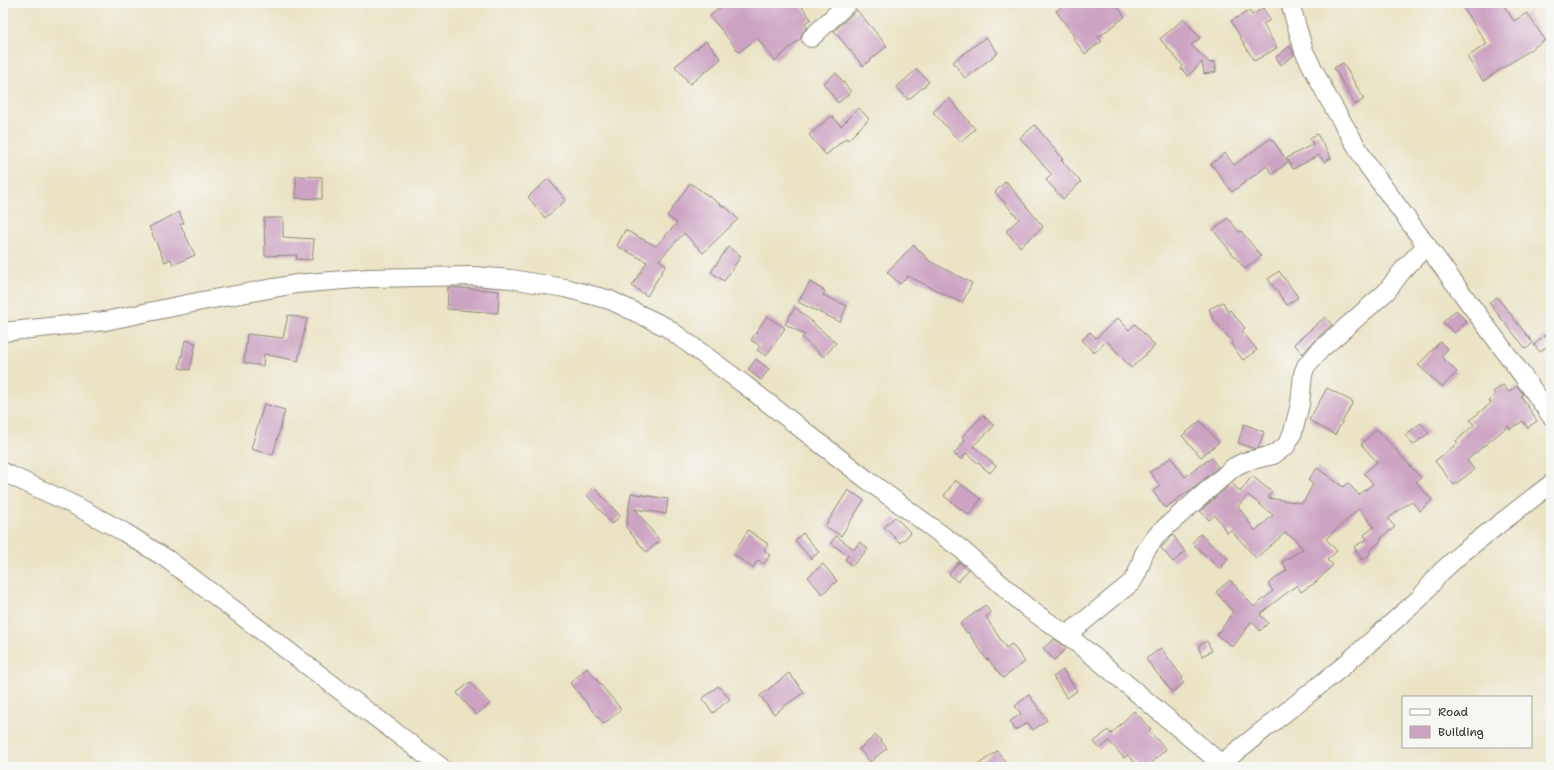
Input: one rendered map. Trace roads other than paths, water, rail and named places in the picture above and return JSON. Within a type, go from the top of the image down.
[{"type":"street","points":[[811,38],[848,3]]},
{"type":"street","points":[[1290,3],[1304,52],[1327,96],[1368,166],[1551,416]]},
{"type":"street","points":[[1067,635],[1132,582],[1139,572],[1149,544],[1159,533],[1234,467],[1244,462],[1273,455],[1286,446],[1293,432],[1300,404],[1303,374],[1306,366],[1320,350],[1386,292],[1403,270],[1427,245]]},
{"type":"street","points":[[3,332],[105,321],[296,284],[368,278],[474,276],[511,279],[565,288],[610,300],[666,327],[961,549],[1029,609],[1067,635],[1098,660],[1221,766],[1341,668],[1420,598],[1441,572],[1463,552],[1551,484]]},
{"type":"street","points":[[3,472],[74,505],[124,532],[167,559],[440,767]]}]
